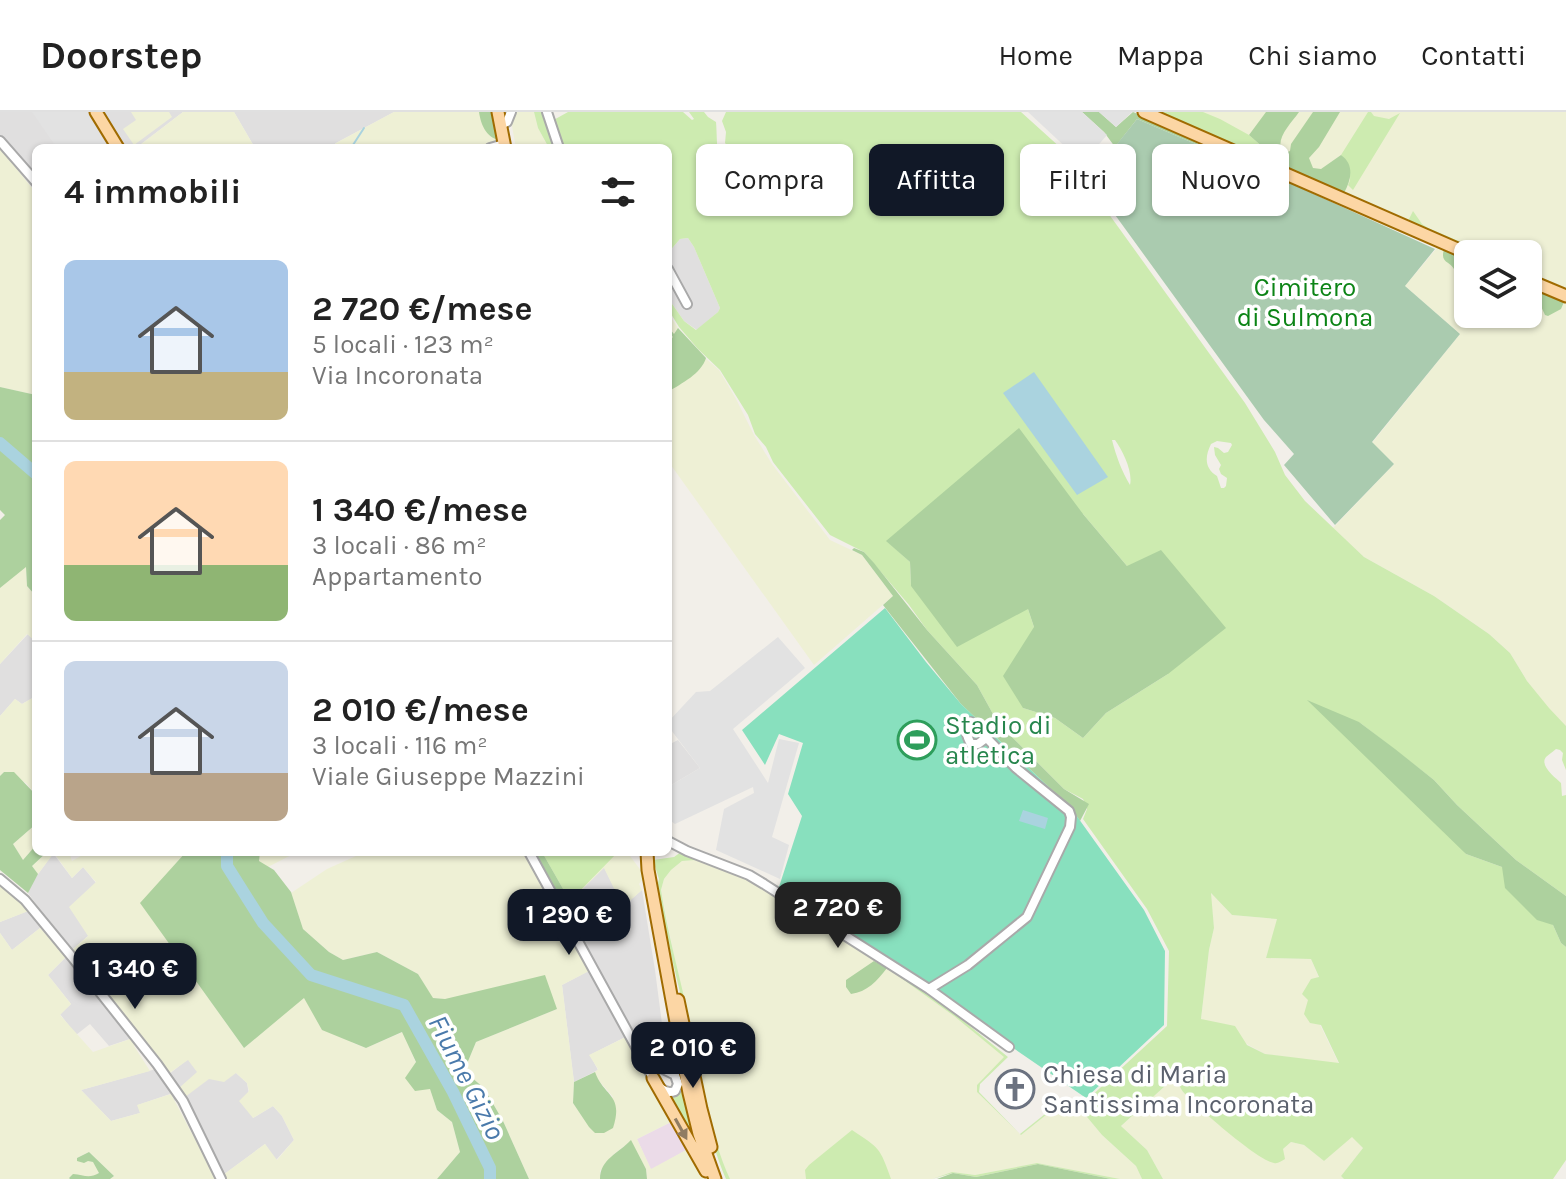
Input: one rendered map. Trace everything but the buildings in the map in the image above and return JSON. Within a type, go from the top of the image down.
[{"type":"main road","points":[[96,112],[116,144]]},
{"type":"main road","points":[[498,112],[504,144]]},
{"type":"main road","points":[[1144,112],[1454,247]]},
{"type":"main road","points":[[1542,286],[1566,296]]},
{"type":"main road","points":[[647,858],[676,1028],[696,1123],[712,1179]]},
{"type":"main road","points":[[661,934],[704,1123],[722,1179]]},
{"type":"main road","points":[[638,1048],[652,1055],[664,1054],[672,1045],[676,1028]]},
{"type":"main road","points":[[653,1078],[712,1179]]},
{"type":"street","points":[[500,125],[507,122],[511,112]]},
{"type":"street","points":[[547,112],[558,144]]},
{"type":"street","points":[[0,141],[32,177]]},
{"type":"street","points":[[672,276],[687,304]]},
{"type":"street","points":[[929,989],[968,965],[1027,917],[1070,827],[1069,811],[1016,768],[986,738]]},
{"type":"street","points":[[672,842],[756,879],[929,989],[1009,1047]]},
{"type":"street","points":[[531,856],[653,1078],[667,1092],[673,1092],[678,1086],[675,1075],[651,1063],[638,1048]]},
{"type":"street","points":[[0,879],[25,900],[157,1064],[183,1101],[221,1179]]},
{"type":"shaded area","points":[[0,112],[183,112],[141,144],[32,144],[32,188],[0,148]]},
{"type":"shaded area","points":[[32,112],[91,112],[111,144],[54,144]]},
{"type":"shaded area","points":[[234,112],[394,112],[335,144],[253,144]]},
{"type":"shaded area","points":[[1028,112],[1082,112],[1107,135],[1099,144],[1062,144]]},
{"type":"shaded area","points":[[1099,112],[1132,112],[1116,127]]},
{"type":"shaded area","points":[[688,238],[694,247],[720,308],[697,330],[684,321],[672,304],[672,248],[680,239]]},
{"type":"shaded area","points":[[28,634],[32,638],[32,698],[22,704],[15,699],[0,716],[0,664]]},
{"type":"shaded area","points":[[778,637],[805,668],[733,729],[768,783],[779,739],[799,743],[772,837],[789,845],[780,879],[716,850],[724,809],[754,793],[753,787],[675,824],[672,822],[672,785],[700,768],[672,731],[672,718],[696,692],[710,691]]},
{"type":"shaded area","points":[[678,740],[700,768],[672,785],[672,743]]},
{"type":"shaded area","points":[[51,856],[55,856],[72,878],[83,867],[96,883],[88,936],[73,949],[49,921],[12,950],[0,933],[0,922],[38,907],[28,893]]},
{"type":"shaded area","points":[[604,867],[623,906],[642,890],[662,1024],[637,1039],[633,1033],[590,1055],[598,1070],[574,1082],[562,985],[598,966],[564,908]]},
{"type":"shaded area","points":[[67,956],[133,1038],[109,1046],[90,1024],[76,1035],[60,1014],[71,1004],[48,975]]},
{"type":"shaded area","points":[[188,1059],[198,1072],[185,1096],[209,1078],[236,1073],[247,1083],[253,1118],[273,1106],[282,1116],[294,1140],[276,1160],[265,1144],[223,1175],[183,1097],[174,1101],[170,1094],[138,1105],[140,1113],[111,1121],[81,1090],[156,1069],[163,1079]]},
{"type":"shaded area","points":[[673,1121],[688,1149],[651,1170],[637,1139]]},
{"type":"green space","points":[[131,112],[169,112],[172,117],[133,144],[123,129],[136,120]]},
{"type":"green space","points":[[183,112],[234,112],[253,144],[141,144]]},
{"type":"green space","points":[[394,112],[494,112],[500,144],[335,144]]},
{"type":"green space","points":[[479,112],[494,112],[499,140],[485,130]]},
{"type":"green space","points":[[502,112],[534,112],[547,144],[515,144],[511,121],[505,130]]},
{"type":"green space","points":[[534,112],[544,112],[556,144],[547,144]]},
{"type":"green space","points":[[568,112],[683,112],[692,120],[689,112],[704,112],[716,122],[718,144],[696,144],[696,216],[853,216],[853,144],[726,144],[722,121],[726,112],[1021,112],[1056,144],[1020,144],[1020,216],[1110,216],[1245,403],[1275,452],[1285,475],[1305,501],[1364,557],[1434,596],[1489,634],[1510,653],[1527,681],[1566,726],[1566,770],[1560,750],[1556,749],[1544,760],[1549,772],[1561,783],[1562,796],[1566,795],[1566,896],[1516,860],[1434,780],[1359,722],[1466,854],[1502,867],[1553,925],[1566,947],[1566,1160],[1553,1179],[1344,1179],[1341,1176],[1363,1148],[1352,1137],[1324,1161],[1304,1145],[1291,1142],[1283,1149],[1285,1159],[1274,1163],[1241,1143],[1201,1109],[1183,1091],[1176,1076],[1121,1126],[1147,1150],[1163,1179],[1142,1179],[1136,1166],[1102,1135],[1082,1111],[1064,1114],[1051,1111],[1021,1135],[977,1092],[977,1085],[1004,1057],[887,968],[727,869],[753,881],[934,997],[1008,1057],[980,1084],[979,1092],[1020,1134],[1050,1110],[1057,1108],[1064,1112],[1081,1109],[1167,1026],[1169,951],[1147,909],[1083,819],[1087,809],[1083,799],[1064,789],[1009,734],[993,714],[977,685],[927,630],[864,552],[830,535],[773,462],[720,370],[698,349],[672,316],[672,304],[684,321],[696,330],[720,308],[688,238],[680,239],[672,248],[672,144],[558,144],[550,122]],"holes":[[[1112,440],[1115,440],[1127,462],[1130,485]],[[1217,441],[1231,443],[1228,452],[1224,453],[1214,447],[1221,474],[1227,478],[1226,486],[1221,488],[1217,476],[1208,466],[1207,457],[1211,444]],[[1083,514],[1127,566],[1168,674],[1106,713],[1083,738],[1055,718],[1023,708],[1034,627],[1028,609],[911,586],[910,562],[887,541]],[[1211,893],[1232,915],[1277,919],[1266,958],[1311,959],[1319,977],[1311,979],[1302,994],[1308,1000],[1304,1014],[1310,1023],[1321,1025],[1339,1063],[1265,1054],[1247,1045],[1235,1026],[1201,1019],[1214,928]]]},
{"type":"green space","points":[[1082,112],[1099,112],[1116,127],[1133,112],[1195,138],[1198,144],[1137,119],[1117,144],[1113,144]]},
{"type":"green space","points":[[1143,112],[1566,112],[1566,726],[1527,681],[1510,653],[1489,634],[1434,596],[1364,557],[1333,528],[1394,464],[1372,443],[1460,334],[1405,286],[1442,242],[1289,175],[1289,144],[1217,144]]},
{"type":"green space","points":[[1158,112],[1203,112],[1249,135],[1259,144],[1233,144]]},
{"type":"green space","points":[[1266,112],[1299,112],[1280,144],[1259,144],[1249,135]]},
{"type":"green space","points":[[1313,112],[1340,112],[1309,158],[1313,168],[1321,169],[1341,155],[1345,159],[1350,173],[1344,193],[1289,168],[1291,144]]},
{"type":"green space","points":[[1368,112],[1389,119],[1400,113],[1353,190],[1348,185],[1350,174],[1341,155]]},
{"type":"green space","name":"Cimitero di Sulmona","points":[[1137,119],[1196,144],[1152,144],[1152,216],[1289,216],[1289,183],[1435,249],[1405,286],[1460,334],[1372,442],[1394,464],[1335,525],[1284,465],[1294,454],[1264,420],[1116,216],[1136,216],[1136,144],[1117,144]]},
{"type":"green space","points":[[0,148],[32,188],[32,394],[0,387]]},
{"type":"green space","points":[[1413,211],[1422,224],[1456,240],[1454,241],[1408,221]]},
{"type":"green space","points":[[1445,247],[1454,251],[1454,270],[1444,259]]},
{"type":"green space","points":[[1542,290],[1563,298],[1564,302],[1561,309],[1545,315]]},
{"type":"green space","points":[[672,319],[696,350],[719,370],[772,464],[830,540],[862,555],[893,596],[814,665],[672,467]]},
{"type":"green space","points":[[678,328],[706,358],[695,373],[672,390],[672,338],[672,332],[674,334]]},
{"type":"green space","points":[[0,387],[32,394],[32,592],[27,586],[26,567],[0,588],[0,520],[5,515],[0,510]]},
{"type":"green space","points":[[1019,428],[1083,514],[1127,566],[1161,550],[1226,628],[1168,674],[1106,713],[1083,738],[1055,718],[1023,708],[1003,676],[1034,627],[1028,609],[957,647],[911,586],[910,562],[886,541]]},
{"type":"green space","points":[[852,550],[864,552],[874,563],[927,630],[977,685],[993,714],[1009,734],[1064,789],[1089,804],[1080,821],[1071,808],[961,704],[883,605],[893,596],[862,555]]},
{"type":"green space","points":[[26,566],[27,586],[32,592],[32,638],[27,634],[0,664],[0,588]]},
{"type":"green space","points":[[885,608],[961,704],[1071,808],[1144,910],[1165,951],[1164,1025],[1086,1098],[779,887],[802,816],[788,794],[803,743],[779,734],[765,765],[742,730]]},
{"type":"green space","points":[[32,698],[32,790],[26,783],[4,772],[0,776],[0,716],[15,699],[22,704]]},
{"type":"green space","points":[[1307,700],[1359,722],[1395,749],[1434,780],[1516,860],[1566,896],[1566,947],[1553,925],[1537,920],[1505,888],[1502,867],[1466,854]]},
{"type":"green space","points":[[4,772],[14,772],[32,791],[32,827],[13,844],[23,860],[32,850],[32,856],[43,856],[32,866],[38,874],[28,893],[0,870],[0,776]]},
{"type":"green space","points":[[32,827],[32,850],[23,860],[13,844]]},
{"type":"green space","points":[[681,852],[727,869],[696,860],[682,861],[664,879],[661,890],[708,1112],[730,1179],[726,1179],[719,1162],[709,1126],[656,890],[659,879],[653,860],[674,857]]},
{"type":"green space","points":[[43,856],[52,856],[38,874],[32,866]]},
{"type":"green space","points":[[56,856],[70,856],[72,861],[81,856],[183,856],[141,904],[244,1048],[304,997],[353,1043],[366,1048],[403,1032],[437,1110],[452,1122],[460,1152],[437,1179],[225,1179],[223,1175],[265,1144],[277,1160],[294,1140],[282,1116],[273,1106],[253,1118],[239,1101],[249,1091],[247,1083],[236,1073],[224,1082],[209,1079],[185,1097],[179,1088],[197,1072],[188,1060],[168,1074],[73,949],[88,936],[69,907],[96,882],[83,867],[72,878]]},
{"type":"green space","points":[[182,856],[260,856],[259,861],[274,870],[291,892],[303,929],[329,952],[343,960],[377,952],[418,974],[433,998],[445,999],[545,975],[557,1009],[476,1042],[464,1071],[484,1088],[503,1121],[529,1179],[437,1179],[460,1152],[452,1122],[437,1110],[430,1089],[415,1091],[405,1078],[416,1062],[402,1032],[366,1048],[322,1030],[304,998],[244,1048],[140,903]]},
{"type":"green space","points":[[259,856],[289,856],[268,867],[258,861]]},
{"type":"green space","points":[[356,856],[630,856],[645,876],[639,884],[642,890],[623,907],[604,868],[560,911],[591,970],[562,985],[574,1082],[573,1103],[584,1118],[613,1097],[595,1076],[598,1069],[589,1055],[628,1036],[673,1121],[637,1139],[651,1169],[688,1149],[706,1179],[647,1179],[646,1169],[631,1141],[614,1154],[600,1171],[600,1179],[529,1179],[503,1121],[484,1088],[464,1071],[476,1042],[557,1009],[432,998],[418,974],[377,952],[343,960],[329,952],[303,929],[291,893],[327,869]]},
{"type":"green space","points":[[535,856],[544,856],[570,901],[564,908]]},
{"type":"green space","points":[[544,856],[614,856],[570,901]]},
{"type":"green space","points":[[696,860],[727,869],[752,882],[887,968],[1005,1057],[977,1085],[977,1092],[1021,1135],[1051,1111],[1064,1114],[1082,1111],[1102,1135],[1136,1166],[1142,1179],[1120,1179],[1037,1163],[975,1175],[952,1172],[932,1179],[730,1179],[708,1117],[661,890],[671,870],[682,861]]},
{"type":"green space","points":[[0,881],[31,910],[0,922]]},
{"type":"green space","points":[[1210,892],[1232,915],[1278,919],[1266,958],[1311,959],[1319,978],[1308,1000],[1339,1064],[1265,1054],[1201,1019],[1214,928]]},
{"type":"green space","points":[[40,928],[66,957],[48,975],[71,1004],[60,1015],[93,1052],[133,1038],[137,1043],[134,1046],[150,1071],[81,1090],[111,1121],[140,1113],[137,1105],[171,1094],[216,1179],[110,1179],[114,1176],[89,1152],[77,1158],[97,1166],[99,1173],[94,1177],[0,1179],[0,933],[12,950]]},
{"type":"green space","points":[[874,961],[887,968],[871,985],[851,994],[846,980]]},
{"type":"green space","points":[[676,1051],[678,1055],[701,1151],[669,1098],[681,1085],[653,1060]]},
{"type":"green space","points":[[595,1072],[616,1108],[613,1128],[604,1133],[595,1133],[573,1103],[574,1082]]},
{"type":"green space","points":[[1176,1076],[1183,1092],[1217,1123],[1283,1149],[1291,1142],[1304,1145],[1324,1161],[1352,1136],[1363,1148],[1341,1176],[1344,1179],[1163,1179],[1147,1150],[1121,1126]]},
{"type":"green space","points":[[852,1130],[878,1149],[891,1179],[806,1179],[805,1170],[809,1165]]},
{"type":"green space","points":[[631,1140],[646,1169],[647,1179],[600,1179],[603,1166]]},
{"type":"green space","points":[[89,1152],[114,1176],[110,1179],[70,1179],[73,1174],[89,1176],[99,1173],[93,1162],[77,1161]]},
{"type":"green space","points":[[1037,1163],[1120,1179],[1038,1164],[976,1177],[953,1173],[932,1179],[952,1172],[975,1175]]},
{"type":"green space","points":[[1038,1164],[1111,1179],[937,1179],[953,1173],[976,1177]]},
{"type":"water","points":[[1034,372],[1108,477],[1077,495],[1003,393]]},
{"type":"water","points":[[1023,810],[1048,818],[1045,829],[1019,821]]},
{"type":"waterway","points":[[354,144],[364,128]]},
{"type":"waterway","name":"Fiume Gizio","points":[[0,443],[32,471]]},
{"type":"waterway","name":"Fiume Gizio","points":[[227,856],[227,866],[263,923],[311,975],[404,1005],[453,1092],[490,1168],[490,1179]]},
{"type":"place","name":"Stadio di atletica","points":[[917,740]]},
{"type":"place","name":"Chiesa di Maria Santissima Incoronata","points":[[1015,1089]]}]
